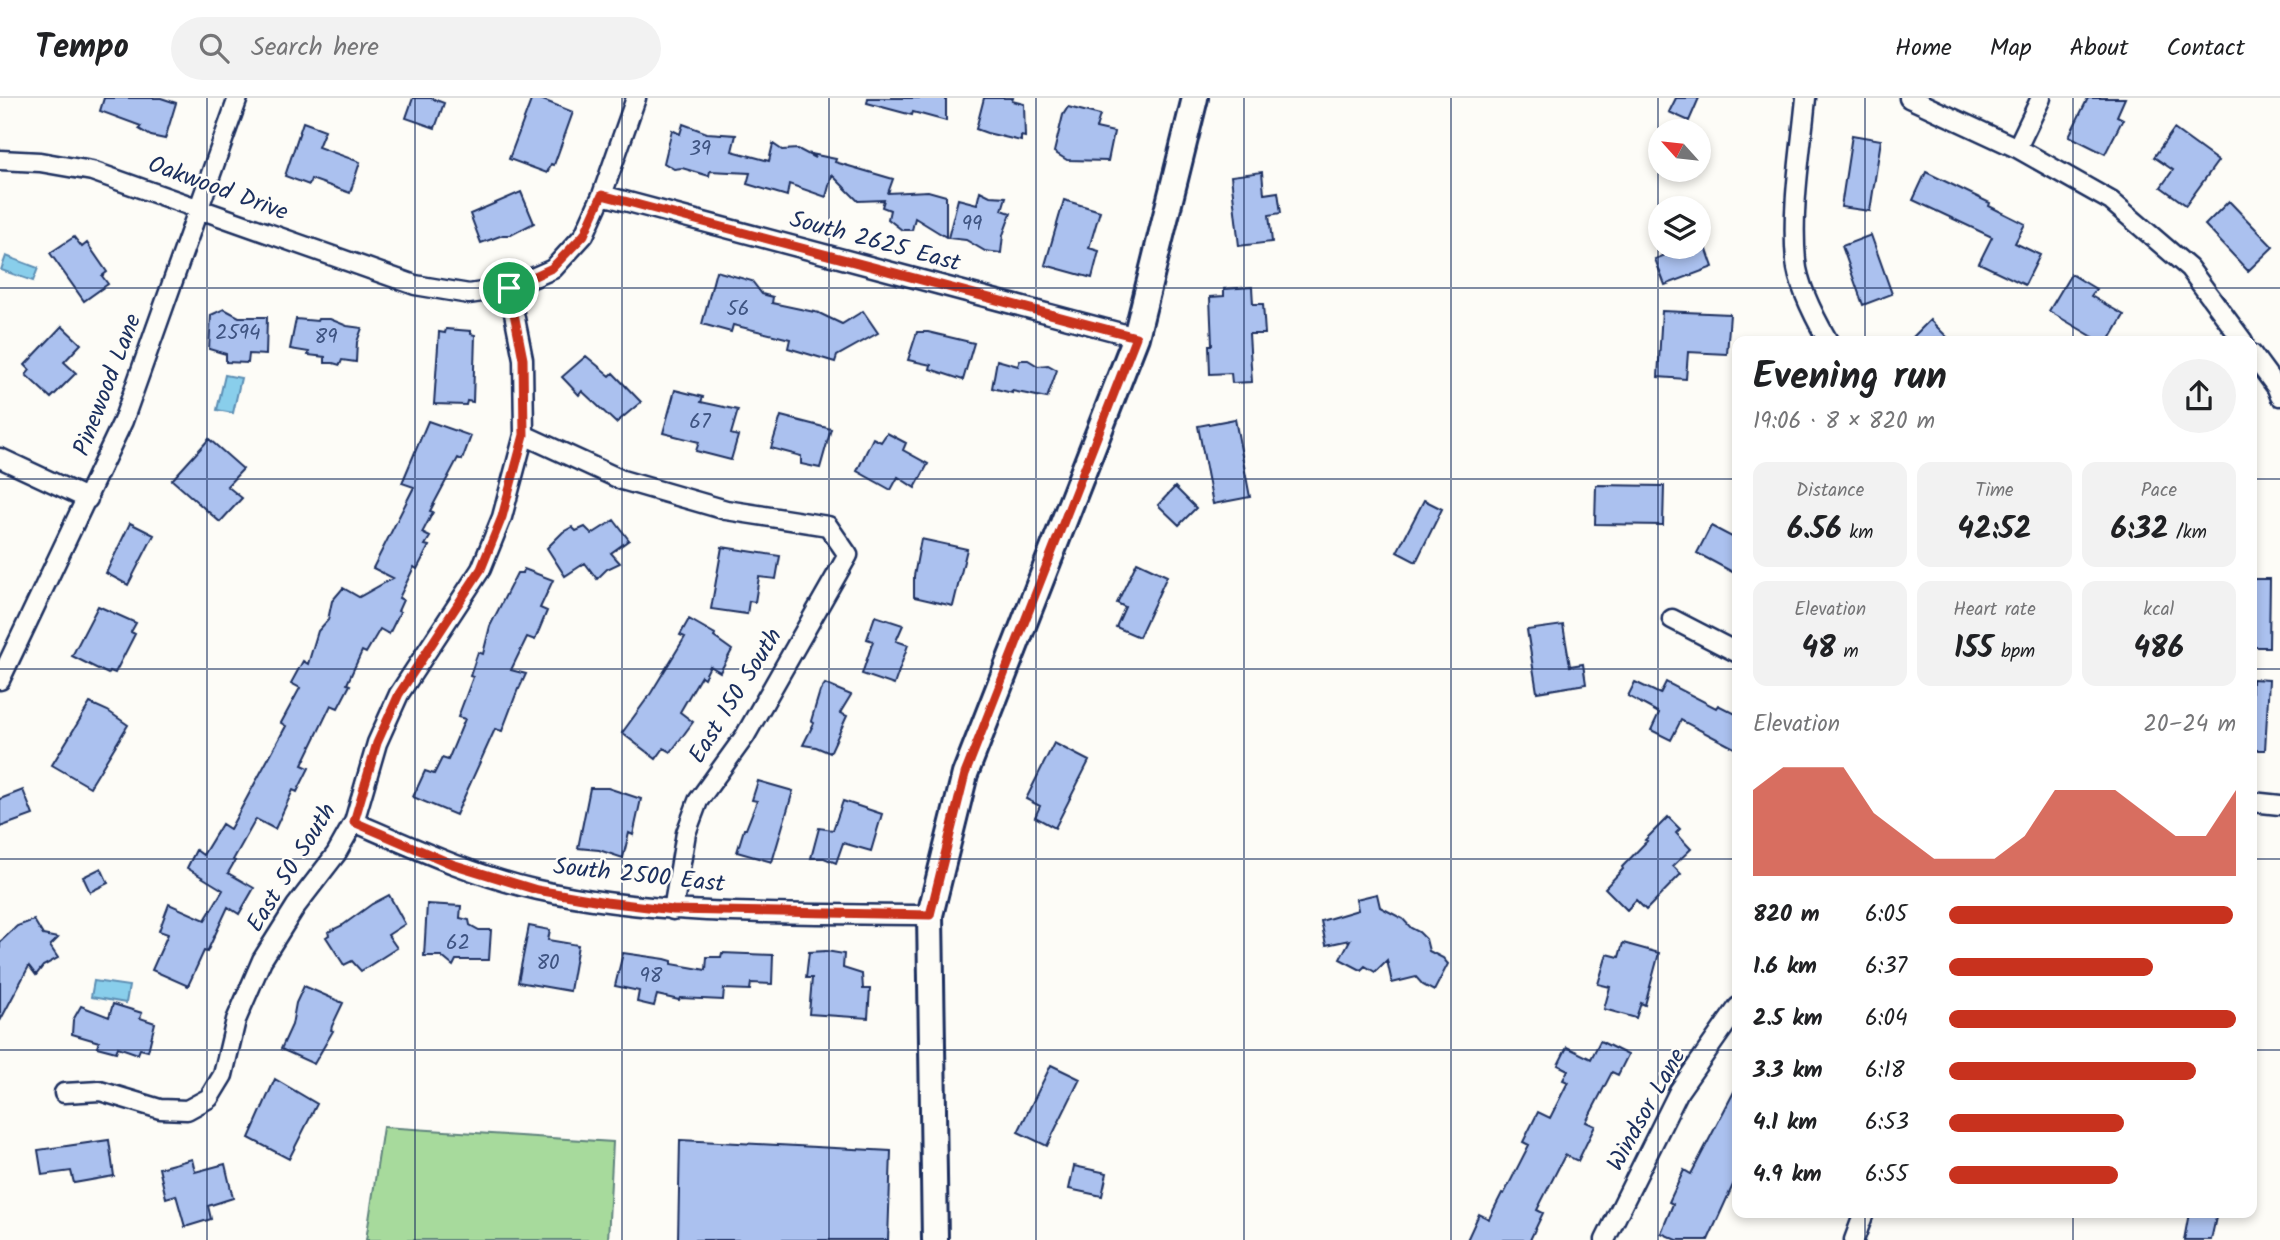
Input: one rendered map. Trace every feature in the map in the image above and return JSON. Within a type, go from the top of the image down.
[{"type":"street","name":"Pinewood Lane","points":[[0,680],[123,421],[239,98]]},
{"type":"street","name":"Oakwood Drive","points":[[0,160],[40,162],[92,171],[415,285],[469,293],[509,288],[552,268],[584,235],[602,195],[636,98]]},
{"type":"street","points":[[935,1240],[930,915],[965,774],[1136,337],[1195,98]]},
{"type":"street","points":[[1807,98],[1796,196],[1796,263],[1814,317],[1825,336]]},
{"type":"street","points":[[1909,98],[2017,148],[2111,201],[2189,268],[2239,336]]},
{"type":"street","points":[[2017,148],[2041,98]]},
{"type":"street","name":"South 2625 East","points":[[602,195],[1136,337]]},
{"type":"street","name":"East 50 South","points":[[64,1093],[100,1091],[160,1109],[187,1110],[209,1098],[223,1075],[236,1020],[262,960],[296,906],[336,854],[354,822],[377,743],[399,694],[481,569],[502,517],[524,435],[523,359],[509,288]]},
{"type":"street","points":[[2257,361],[2280,396]]},
{"type":"street","name":"East 150 South","points":[[524,435],[622,480],[726,510],[828,526],[848,555],[746,736],[698,801],[686,833],[673,910]]},
{"type":"street","points":[[0,458],[88,499]]},
{"type":"street","points":[[1672,619],[1732,650]]},
{"type":"street","points":[[2257,803],[2280,805]]},
{"type":"street","name":"South 2500 East","points":[[354,822],[452,864],[537,890],[606,902],[673,910],[930,915]]},
{"type":"street","name":"Windsor Lane","points":[[1605,1240],[1679,1091],[1732,1016]]},
{"type":"street","points":[[1854,1240],[1862,1218]]},
{"type":"green space","points":[[383,1127],[613,1142],[608,1240],[366,1240]]},
{"type":"water","points":[[6,256],[38,268],[33,281],[1,270]]},
{"type":"water","points":[[225,375],[241,378],[233,413],[217,410]]},
{"type":"water","points":[[94,981],[129,986],[126,1003],[91,997]]},
{"type":"building","points":[[104,98],[161,98],[176,103],[165,139],[151,136],[139,129],[141,126],[100,111]]},
{"type":"building","points":[[413,98],[431,98],[444,103],[435,128],[406,118]]},
{"type":"building","points":[[532,98],[573,112],[554,165],[551,164],[547,173],[509,159]]},
{"type":"building","points":[[868,98],[946,98],[946,121],[867,103]]},
{"type":"building","points":[[984,98],[1013,98],[1012,101],[1024,104],[1025,137],[1021,136],[1021,141],[976,129]]},
{"type":"building","points":[[1676,98],[1699,98],[1690,119],[1669,112]]},
{"type":"building","points":[[2088,98],[2125,98],[2117,116],[2123,119],[2105,154],[2069,136]]},
{"type":"building","points":[[1068,107],[1100,115],[1096,128],[1114,132],[1108,161],[1067,160],[1054,152],[1063,115]]},
{"type":"building","points":[[303,122],[325,130],[318,147],[360,162],[350,193],[311,179],[309,185],[285,176]]},
{"type":"building","points":[[683,124],[707,133],[736,135],[732,151],[769,161],[773,144],[782,150],[798,149],[815,158],[811,154],[836,159],[835,162],[893,179],[888,193],[928,191],[946,196],[946,237],[915,218],[912,230],[902,230],[888,219],[890,210],[882,207],[884,200],[858,201],[832,175],[826,197],[789,184],[787,196],[747,184],[750,173],[710,171],[709,176],[682,168],[674,169],[664,163],[672,130],[680,134]]},
{"type":"building","points":[[2174,129],[2218,161],[2186,205],[2161,187],[2173,170],[2154,157]]},
{"type":"building","points":[[1852,135],[1881,140],[1870,211],[1841,207]]},
{"type":"building","points":[[1262,172],[1264,194],[1278,192],[1281,213],[1269,215],[1272,242],[1239,246],[1231,176]]},
{"type":"building","points":[[1926,172],[1990,203],[1989,206],[2025,224],[2015,243],[2040,255],[2025,285],[1979,263],[1992,237],[1913,200]]},
{"type":"building","points":[[980,191],[990,196],[1006,197],[1002,210],[1011,213],[1003,235],[1001,253],[985,251],[966,240],[948,238],[958,199],[977,204]]},
{"type":"building","points":[[521,192],[534,223],[511,235],[481,243],[470,214]]},
{"type":"building","points":[[1064,200],[1100,211],[1089,248],[1099,251],[1092,278],[1045,265]]},
{"type":"building","points":[[2229,201],[2273,247],[2248,271],[2205,225]]},
{"type":"building","points":[[1871,235],[1892,294],[1863,305],[1842,246]]},
{"type":"building","points":[[74,237],[82,247],[87,243],[107,272],[102,276],[108,284],[84,301],[50,253]]},
{"type":"building","points":[[1655,259],[1710,259],[1713,267],[1665,285]]},
{"type":"building","points":[[716,271],[752,281],[762,294],[773,297],[772,303],[819,313],[842,324],[863,311],[878,333],[837,356],[835,362],[788,348],[790,339],[733,325],[731,332],[702,324]]},
{"type":"building","points":[[2071,274],[2096,289],[2091,296],[2124,315],[2112,336],[2092,336],[2049,311]]},
{"type":"building","points":[[1252,287],[1253,304],[1263,304],[1265,334],[1249,334],[1252,382],[1232,383],[1231,373],[1210,374],[1210,297],[1224,296],[1224,289]]},
{"type":"building","points":[[224,309],[239,317],[267,317],[266,355],[249,354],[248,363],[226,362],[226,354],[209,349],[211,315]]},
{"type":"building","points":[[1662,311],[1730,314],[1727,354],[1688,352],[1686,379],[1658,377]]},
{"type":"building","points":[[296,319],[330,319],[347,326],[362,328],[357,342],[356,362],[342,360],[340,365],[325,363],[325,357],[290,349]]},
{"type":"building","points":[[1930,320],[1946,336],[1914,336]]},
{"type":"building","points":[[62,326],[81,344],[64,362],[76,373],[51,398],[26,375],[30,370],[25,365]]},
{"type":"building","points":[[446,329],[471,331],[471,334],[475,335],[473,402],[467,401],[466,405],[434,404],[439,332],[445,333]]},
{"type":"building","points":[[917,332],[974,343],[963,380],[930,369],[931,365],[908,360]]},
{"type":"building","points":[[586,356],[610,376],[613,373],[641,402],[616,423],[582,391],[579,395],[562,377]]},
{"type":"building","points":[[997,360],[1018,366],[1020,360],[1028,360],[1038,366],[1048,365],[1057,370],[1047,398],[992,388]]},
{"type":"building","points":[[675,390],[703,397],[701,402],[738,410],[731,434],[738,436],[731,460],[696,451],[699,442],[663,433]]},
{"type":"building","points":[[781,416],[831,429],[820,468],[801,464],[801,456],[771,448]]},
{"type":"building","points":[[1235,419],[1250,497],[1213,504],[1198,426]]},
{"type":"building","points":[[428,421],[471,436],[462,460],[458,458],[430,511],[433,512],[422,533],[430,537],[425,545],[429,546],[417,569],[414,567],[399,598],[403,600],[398,611],[400,612],[389,634],[380,629],[366,653],[362,651],[347,684],[350,685],[338,708],[331,705],[302,765],[309,768],[297,792],[293,790],[275,829],[256,819],[233,860],[235,861],[228,873],[254,888],[239,914],[228,907],[188,986],[152,970],[168,934],[159,931],[169,904],[205,920],[223,890],[187,868],[196,850],[203,855],[222,824],[230,829],[286,726],[281,723],[300,688],[291,683],[303,661],[308,664],[318,631],[328,620],[332,601],[343,588],[359,597],[393,578],[373,568],[414,487],[402,483]]},
{"type":"building","points":[[887,433],[906,443],[903,450],[928,464],[915,488],[898,477],[891,490],[857,471],[873,438],[881,442]]},
{"type":"building","points":[[209,439],[243,469],[227,486],[242,498],[220,522],[172,480]]},
{"type":"building","points":[[1596,485],[1664,486],[1663,525],[1595,524]]},
{"type":"building","points":[[1175,487],[1196,508],[1179,525],[1158,505]]},
{"type":"building","points":[[1424,500],[1442,509],[1416,562],[1397,552]]},
{"type":"building","points":[[614,520],[629,540],[611,553],[620,563],[607,569],[597,579],[585,563],[565,576],[547,548],[572,527],[576,531],[585,527],[592,534]]},
{"type":"building","points":[[130,523],[154,535],[128,585],[106,573]]},
{"type":"building","points":[[1711,526],[1732,537],[1732,572],[1697,553]]},
{"type":"building","points":[[921,539],[967,549],[953,606],[914,597],[914,576]]},
{"type":"building","points":[[722,547],[780,556],[776,579],[759,577],[755,602],[749,601],[747,614],[711,609]]},
{"type":"building","points":[[1137,562],[1167,576],[1139,637],[1116,627],[1125,607],[1117,603]]},
{"type":"building","points":[[524,569],[553,580],[540,608],[547,611],[535,640],[527,637],[511,670],[526,674],[502,731],[495,729],[456,815],[413,797],[425,771],[434,774],[442,758],[448,760],[465,719],[458,717],[473,677],[470,676],[478,652],[483,654],[490,626],[517,573],[523,573]]},
{"type":"building","points":[[2257,579],[2270,579],[2269,647],[2257,647]]},
{"type":"building","points":[[98,606],[136,623],[131,632],[135,634],[115,673],[110,671],[108,674],[72,656]]},
{"type":"building","points":[[875,616],[903,625],[896,641],[908,645],[894,685],[862,674],[873,641],[867,639]]},
{"type":"building","points":[[689,619],[715,634],[714,637],[732,650],[720,672],[710,666],[704,678],[701,676],[680,712],[693,722],[671,752],[664,748],[656,759],[622,733],[651,693],[685,637],[680,635]]},
{"type":"building","points":[[1563,625],[1570,666],[1583,664],[1586,684],[1537,692],[1527,630]]},
{"type":"building","points":[[2257,679],[2269,680],[2265,750],[2257,750]]},
{"type":"building","points":[[1635,682],[1660,694],[1666,682],[1716,708],[1718,705],[1732,712],[1732,747],[1681,720],[1671,740],[1651,730],[1659,713],[1628,696]]},
{"type":"building","points":[[825,684],[851,695],[840,713],[847,716],[830,753],[803,745],[814,723],[811,721],[820,691]]},
{"type":"building","points":[[90,703],[128,725],[90,787],[52,765]]},
{"type":"building","points":[[1054,743],[1089,761],[1055,828],[1035,817],[1040,806],[1026,799]]},
{"type":"building","points":[[758,781],[793,791],[772,862],[737,852],[757,801],[752,800]]},
{"type":"building","points":[[590,788],[608,788],[641,799],[633,835],[629,833],[623,858],[599,850],[578,848]]},
{"type":"building","points":[[23,790],[33,815],[0,827],[0,799]]},
{"type":"building","points":[[843,801],[882,814],[871,851],[843,843],[836,863],[824,858],[811,858],[819,828],[833,830]]},
{"type":"building","points":[[1668,817],[1680,829],[1676,833],[1691,849],[1673,866],[1681,874],[1646,910],[1636,900],[1627,910],[1605,888]]},
{"type":"building","points":[[101,868],[108,883],[90,892],[83,877]]},
{"type":"building","points":[[1377,894],[1380,907],[1403,919],[1419,932],[1426,939],[1429,951],[1443,958],[1448,964],[1434,991],[1416,977],[1392,983],[1387,960],[1375,972],[1365,966],[1361,970],[1340,959],[1350,940],[1326,945],[1321,921],[1358,910],[1356,899]]},
{"type":"building","points":[[389,895],[405,924],[388,935],[397,948],[361,971],[352,961],[344,965],[326,937],[328,932]]},
{"type":"building","points":[[427,904],[461,906],[460,918],[469,920],[470,925],[479,930],[491,930],[489,960],[456,960],[453,966],[441,956],[424,956]]},
{"type":"building","points":[[34,920],[43,935],[58,938],[50,946],[58,958],[43,966],[36,975],[29,966],[0,1021],[0,942],[17,926]]},
{"type":"building","points":[[529,926],[550,930],[548,940],[578,945],[570,991],[518,982]]},
{"type":"building","points":[[1623,943],[1659,953],[1645,1005],[1641,1003],[1636,1018],[1604,1009],[1610,987],[1598,984],[1607,954],[1619,957]]},
{"type":"building","points":[[809,952],[844,954],[843,968],[862,974],[863,989],[870,989],[868,1018],[809,1014],[812,978],[806,978]]},
{"type":"building","points":[[623,953],[665,959],[672,961],[672,964],[706,970],[707,957],[721,957],[722,953],[773,955],[772,984],[751,983],[750,990],[724,989],[723,1000],[679,1000],[657,995],[654,1006],[637,1002],[639,991],[615,986]]},
{"type":"building","points":[[304,986],[343,1003],[332,1026],[333,1031],[314,1064],[281,1049],[292,1025],[296,1003]]},
{"type":"building","points":[[113,1004],[142,1013],[140,1018],[155,1023],[148,1051],[140,1049],[138,1054],[118,1047],[116,1052],[97,1047],[99,1042],[72,1034],[73,1020],[81,1006],[109,1017]]},
{"type":"building","points":[[1600,1041],[1628,1055],[1618,1075],[1612,1072],[1586,1122],[1595,1126],[1578,1161],[1565,1155],[1537,1210],[1543,1213],[1530,1240],[1467,1240],[1479,1214],[1489,1219],[1502,1193],[1504,1194],[1529,1145],[1523,1142],[1538,1112],[1550,1118],[1568,1082],[1563,1080],[1568,1070],[1558,1065],[1567,1047],[1591,1059]]},
{"type":"building","points":[[1051,1065],[1080,1079],[1047,1146],[1018,1132]]},
{"type":"building","points":[[275,1079],[317,1104],[289,1159],[249,1138]]},
{"type":"building","points":[[1732,1095],[1732,1187],[1708,1240],[1677,1240],[1661,1233],[1673,1204],[1669,1202],[1684,1170],[1691,1174]]},
{"type":"building","points":[[109,1140],[114,1176],[74,1183],[71,1171],[42,1175],[38,1150]]},
{"type":"building","points":[[680,1140],[891,1151],[888,1240],[678,1240]]},
{"type":"building","points":[[192,1159],[195,1172],[225,1164],[233,1198],[208,1206],[211,1219],[185,1227],[176,1195],[166,1198],[159,1168]]},
{"type":"building","points":[[1074,1166],[1107,1173],[1102,1196],[1069,1189]]},
{"type":"building","points":[[2188,1218],[2216,1218],[2211,1240],[2184,1240]]},
{"type":"route","points":[[602,195],[1136,337],[965,774],[930,915],[673,910],[606,902],[537,890],[452,864],[354,822],[377,743],[399,694],[481,569],[502,517],[524,435],[523,359],[509,288],[552,268],[584,235],[602,195]]}]
